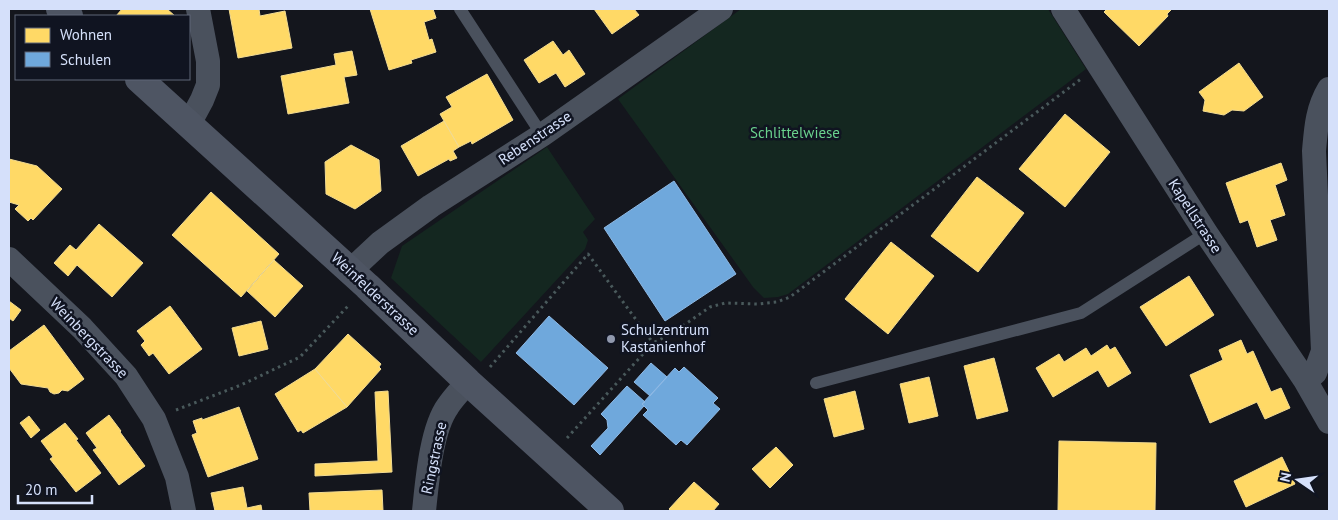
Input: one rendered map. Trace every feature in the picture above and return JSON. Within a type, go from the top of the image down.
[{"type":"main road","name":"Weinfelderstrasse","points":[[140,80],[359,278],[470,384],[610,511]]},
{"type":"street","points":[[187,122],[195,113],[208,85],[208,61],[198,9]]},
{"type":"street","name":"Rebenstrasse","points":[[359,278],[380,243],[431,206],[542,134],[721,9]]},
{"type":"street","name":"Kapellstrasse","points":[[1063,9],[1206,233],[1305,380],[1329,422]]},
{"type":"street","points":[[1305,380],[1314,373],[1323,351],[1314,151],[1317,121],[1323,100],[1329,89]]},
{"type":"street","name":"Weinbergstrasse","points":[[9,259],[82,328],[126,376],[154,419],[177,477],[184,511]]},
{"type":"street","name":"Ringstrasse","points":[[424,511],[427,478],[437,428],[447,407],[470,384]]},
{"type":"lane","points":[[460,9],[542,134]]},
{"type":"lane","points":[[816,384],[1081,313],[1206,233]]},
{"type":"path","points":[[563,443],[653,342],[674,332],[710,307],[725,303],[758,304],[777,302],[790,297],[1099,65]]},
{"type":"path","points":[[470,384],[588,254],[653,342]]},
{"type":"path","points":[[154,419],[241,385],[300,357],[359,278]]},
{"type":"green space","name":"Schlittelwiese","points":[[741,9],[1048,9],[1086,69],[788,294],[764,298],[753,287],[618,99]]},
{"type":"green space","points":[[547,147],[595,219],[583,232],[588,240],[585,249],[481,362],[391,278],[402,246]]},
{"type":"building: Wohnen","points":[[122,9],[167,9],[174,15],[117,15]]},
{"type":"building: Wohnen","points":[[229,9],[259,9],[260,16],[285,11],[292,48],[238,58]]},
{"type":"building: Wohnen","points":[[370,9],[433,9],[436,18],[424,22],[429,40],[432,39],[436,52],[411,60],[412,63],[389,70]]},
{"type":"building: Wohnen","points":[[594,9],[634,9],[639,15],[612,34]]},
{"type":"building: Wohnen","points":[[1107,9],[1172,9],[1167,14],[1168,16],[1139,46],[1104,12]]},
{"type":"building: Wohnen","points":[[553,41],[563,55],[569,50],[585,74],[565,87],[556,73],[539,83],[524,60]]},
{"type":"building: Wohnen","points":[[352,51],[357,75],[344,77],[349,103],[288,114],[281,76],[336,65],[334,54]]},
{"type":"building: Wohnen","points":[[1239,63],[1263,97],[1244,111],[1232,110],[1224,115],[1203,111],[1205,100],[1199,92]]},
{"type":"building: Wohnen","points":[[487,74],[513,120],[472,144],[471,141],[459,147],[440,114],[452,107],[446,97]]},
{"type":"building: Wohnen","points":[[1065,114],[1110,152],[1065,207],[1019,169]]},
{"type":"building: Wohnen","points":[[444,121],[459,147],[453,151],[457,158],[450,161],[449,159],[418,176],[401,146]]},
{"type":"building: Wohnen","points":[[351,145],[379,160],[381,191],[355,209],[326,194],[325,162]]},
{"type":"building: Wohnen","points":[[9,159],[37,166],[62,189],[33,220],[31,218],[28,221],[15,209],[19,205],[9,202]]},
{"type":"building: Wohnen","points":[[1281,163],[1287,180],[1275,185],[1285,215],[1270,220],[1277,240],[1257,247],[1248,220],[1240,223],[1226,183]]},
{"type":"building: Wohnen","points":[[977,177],[1024,213],[978,272],[931,236]]},
{"type":"building: Wohnen","points":[[211,192],[279,254],[241,297],[172,235]]},
{"type":"building: Wohnen","points":[[99,224],[143,263],[112,297],[77,265],[68,276],[54,263],[70,245],[76,250]]},
{"type":"building: Wohnen","points":[[891,242],[934,276],[888,334],[845,299]]},
{"type":"building: Wohnen","points":[[274,260],[303,286],[275,317],[247,291]]},
{"type":"building: Wohnen","points":[[1189,276],[1214,315],[1166,346],[1140,307]]},
{"type":"building: Wohnen","points":[[9,301],[21,310],[13,321],[9,318]]},
{"type":"building: Wohnen","points":[[170,306],[202,349],[169,374],[153,353],[149,356],[141,345],[145,341],[137,331]]},
{"type":"building: Wohnen","points":[[261,321],[268,349],[239,356],[232,328]]},
{"type":"building: Wohnen","points":[[44,325],[84,379],[68,391],[62,390],[54,394],[48,388],[21,384],[9,368],[9,351]]},
{"type":"building: Wohnen","points":[[348,334],[381,364],[379,367],[381,369],[347,407],[315,369]]},
{"type":"building: Wohnen","points":[[1241,340],[1247,354],[1253,351],[1271,392],[1281,388],[1290,408],[1265,419],[1257,402],[1210,423],[1190,375],[1223,360],[1219,350]]},
{"type":"building: Wohnen","points":[[1107,345],[1110,350],[1115,347],[1131,373],[1108,387],[1098,370],[1053,397],[1036,368],[1059,354],[1064,362],[1086,348],[1091,356]]},
{"type":"building: Wohnen","points":[[994,358],[1008,411],[977,419],[964,366]]},
{"type":"building: Wohnen","points":[[315,369],[347,407],[303,433],[301,430],[298,432],[275,394]]},
{"type":"building: Wohnen","points":[[929,377],[938,416],[909,423],[900,384]]},
{"type":"building: Wohnen","points":[[388,391],[392,472],[315,476],[315,464],[378,461],[375,392]]},
{"type":"building: Wohnen","points":[[855,391],[864,429],[834,437],[824,399]]},
{"type":"building: Wohnen","points":[[239,407],[258,459],[208,477],[192,435],[197,433],[193,421],[202,418],[202,420]]},
{"type":"building: Wohnen","points":[[109,415],[145,466],[119,485],[93,450],[97,448],[86,433]]},
{"type":"building: Wohnen","points":[[29,416],[40,430],[31,438],[20,423]]},
{"type":"building: Wohnen","points":[[65,423],[101,473],[76,492],[50,459],[53,457],[41,441]]},
{"type":"building: Wohnen","points":[[1059,441],[1156,443],[1155,511],[1058,511]]},
{"type":"building: Wohnen","points":[[776,447],[793,465],[770,488],[752,469]]},
{"type":"building: Wohnen","points":[[1282,457],[1295,484],[1246,507],[1234,481]]},
{"type":"building: Wohnen","points":[[694,482],[719,504],[713,511],[671,511],[669,509]]},
{"type":"building: Wohnen","points":[[243,487],[247,508],[261,505],[262,511],[215,511],[211,493]]},
{"type":"building: Wohnen","points":[[382,490],[383,511],[310,511],[309,493]]},
{"type":"building: Schulen","points":[[674,181],[736,274],[665,321],[604,228]]},
{"type":"building: Schulen","points":[[549,316],[608,368],[574,405],[516,353]]},
{"type":"building: Schulen","points":[[651,363],[667,377],[650,396],[634,382]]},
{"type":"building: Schulen","points":[[684,367],[718,398],[713,403],[720,409],[687,445],[681,440],[676,445],[643,415],[648,410],[642,404],[675,368],[679,372]]},
{"type":"building: Schulen","points":[[627,386],[645,402],[642,404],[644,406],[600,455],[591,446],[608,428],[607,420],[601,414]]},
{"type":"place","name":"Schulzentrum Kastanienhof","points":[[611,339]]}]
